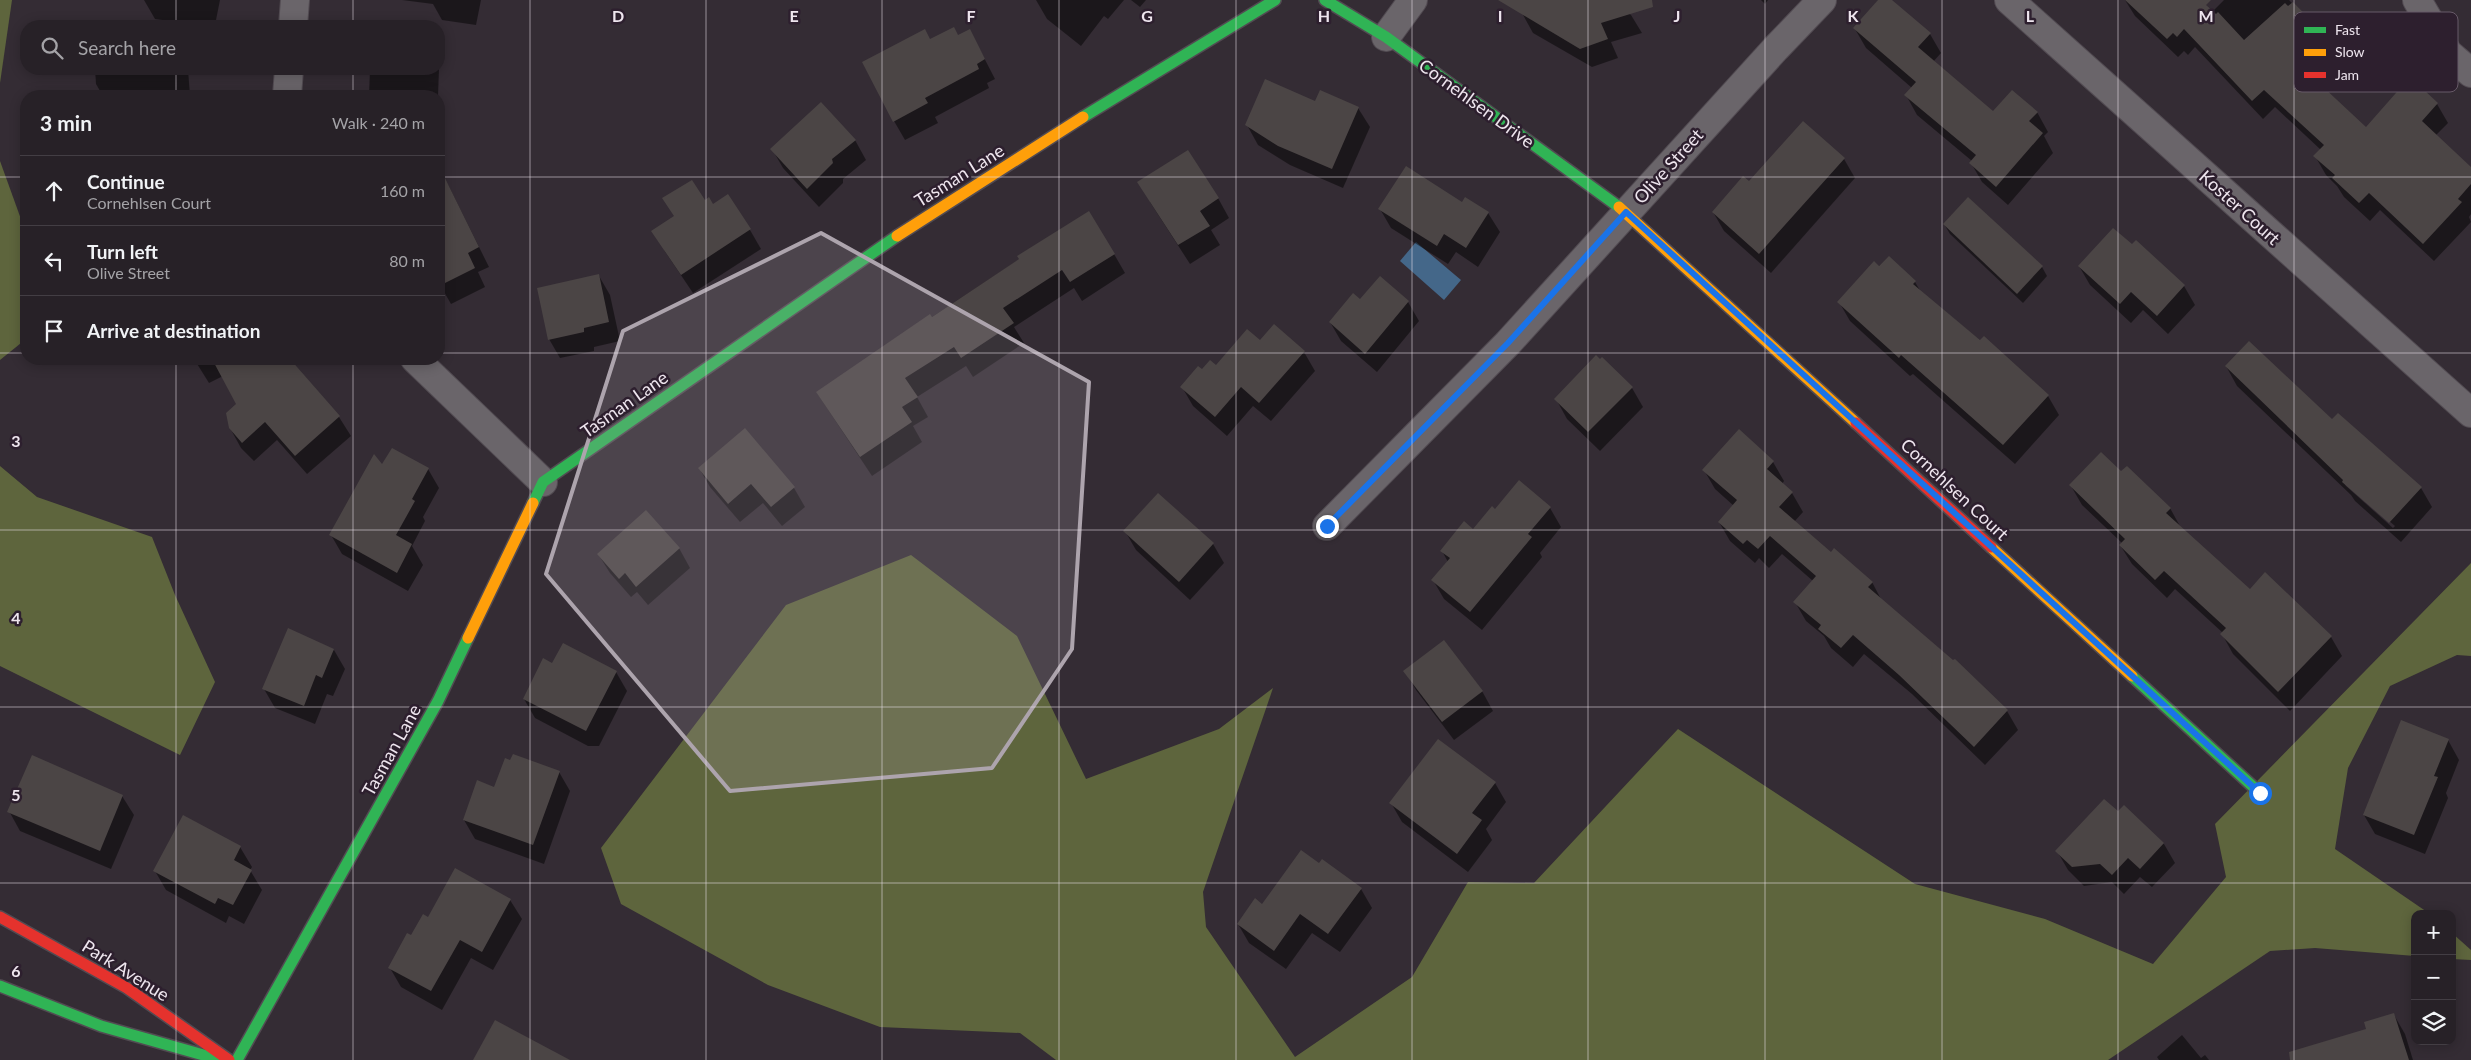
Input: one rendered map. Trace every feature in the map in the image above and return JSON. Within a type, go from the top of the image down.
[{"type":"street","points":[[293,20],[295,0]]},
{"type":"street","name":"Tasman Lane","points":[[237,1060],[438,701],[543,482],[901,233],[1090,113],[1275,0]]},
{"type":"street","name":"Cornehlsen Drive","points":[[1324,0],[1386,37],[1626,212]]},
{"type":"street","points":[[1386,37],[1413,0]]},
{"type":"street","name":"Olive Street","points":[[1327,526],[1508,343],[1822,0]]},
{"type":"street","name":"Koster Court","points":[[2009,0],[2471,413]]},
{"type":"street","points":[[2417,0],[2424,12]]},
{"type":"street","points":[[2458,62],[2471,73]]},
{"type":"street","points":[[287,90],[289,75]]},
{"type":"street","name":"Cornehlsen Court","points":[[1626,212],[2260,793]]},
{"type":"street","points":[[421,365],[543,482]]},
{"type":"street","name":"Park Avenue","points":[[0,917],[127,988],[230,1060]]},
{"type":"street","points":[[0,986],[101,1026],[221,1060]]},
{"type":"highlighted area","points":[[821,233],[1089,382],[1072,649],[992,768],[730,791],[546,574],[623,331]]},
{"type":"green space","points":[[0,0],[12,0],[0,83]]},
{"type":"green space","points":[[0,161],[20,216],[20,344],[0,360]]},
{"type":"green space","points":[[0,466],[37,497],[152,537],[175,595],[215,682],[180,755],[0,666]]},
{"type":"green space","points":[[911,555],[1017,636],[1086,779],[1219,729],[1273,688],[1203,892],[1206,927],[1295,1057],[1412,977],[1468,882],[1534,883],[1678,729],[1915,884],[2045,919],[2153,964],[2226,877],[2215,824],[2471,563],[2471,656],[2457,655],[2390,686],[2348,768],[2335,849],[2424,910],[2411,910],[2411,956],[2315,948],[2270,951],[2108,1060],[1056,1060],[1020,1033],[880,1027],[768,985],[621,904],[601,848],[786,605]]},
{"type":"green space","points":[[2456,937],[2471,950],[2471,960],[2456,959]]},
{"type":"water","points":[[1416,242],[1461,280],[1444,300],[1400,261]]},
{"type":"building","points":[[1498,0],[1652,0],[1653,7],[1601,23],[1608,39],[1580,49]]},
{"type":"building","points":[[1878,0],[1892,0],[1931,33],[1918,47],[1993,111],[2012,90],[2038,112],[2029,121],[2043,133],[1996,187],[1969,163],[1976,155],[1904,95],[1916,82],[1853,28]]},
{"type":"building","points":[[2125,0],[2211,0],[2206,5],[2216,14],[2218,12],[2244,40],[2285,3],[2288,6],[2293,2],[2303,12],[2294,12],[2294,92],[2328,92],[2366,127],[2397,92],[2426,92],[2438,103],[2422,121],[2471,167],[2471,184],[2458,199],[2462,202],[2423,244],[2369,193],[2359,203],[2332,178],[2335,175],[2313,156],[2324,145],[2264,90],[2252,101],[2184,29],[2177,37],[2173,33],[2167,39]]},
{"type":"building","points":[[954,27],[958,35],[970,29],[985,59],[977,64],[979,69],[925,98],[928,103],[893,122],[862,62],[925,29],[930,39]]},
{"type":"building","points":[[1265,79],[1315,101],[1320,90],[1359,107],[1332,169],[1278,146],[1245,125]]},
{"type":"building","points":[[821,102],[856,140],[832,159],[833,163],[807,189],[770,149]]},
{"type":"building","points":[[1803,121],[1845,158],[1759,254],[1712,212],[1743,176],[1749,181]]},
{"type":"building","points":[[1188,150],[1219,198],[1200,211],[1210,226],[1178,245],[1137,182]]},
{"type":"building","points":[[1406,166],[1462,202],[1465,197],[1489,212],[1466,248],[1444,234],[1437,246],[1378,209]]},
{"type":"building","points":[[445,178],[479,247],[468,253],[475,268],[445,283]]},
{"type":"building","points":[[692,180],[705,200],[709,197],[713,204],[728,194],[751,229],[681,275],[651,231],[674,216],[662,198]]},
{"type":"building","points":[[1968,197],[2043,266],[2017,294],[1943,224]]},
{"type":"building","points":[[1089,211],[1115,254],[1070,282],[1062,270],[1003,308],[1014,323],[961,358],[954,347],[905,378],[918,397],[902,407],[912,422],[860,457],[816,392],[930,314],[932,317],[1019,259],[1017,256]]},
{"type":"building","points":[[2113,228],[2132,244],[2136,240],[2185,285],[2157,316],[2131,292],[2120,304],[2078,266]]},
{"type":"building","points":[[1889,256],[1916,281],[1913,284],[1980,340],[1984,336],[2049,395],[2003,445],[1901,355],[1899,358],[1837,302],[1874,261],[1879,266]]},
{"type":"building","points":[[599,274],[609,322],[584,328],[584,332],[548,340],[537,288]]},
{"type":"building","points":[[1380,276],[1409,301],[1365,354],[1329,322],[1353,293],[1360,299]]},
{"type":"building","points":[[1274,324],[1305,351],[1259,403],[1241,387],[1215,417],[1180,387],[1198,366],[1202,369],[1210,360],[1216,365],[1247,329],[1260,340]]},
{"type":"building","points":[[2249,341],[2332,419],[2338,413],[2422,487],[2389,523],[2342,482],[2343,480],[2225,366]]},
{"type":"building","points":[[1596,355],[1600,359],[1602,357],[1633,387],[1588,432],[1554,399]]},
{"type":"building","points":[[215,365],[295,365],[340,416],[295,456],[265,422],[242,443],[229,428],[226,413],[236,404]]},
{"type":"building","points":[[745,428],[795,487],[771,507],[751,484],[728,504],[698,468]]},
{"type":"building","points":[[1739,429],[1774,461],[1767,469],[1793,492],[1779,507],[1831,552],[1834,548],[1873,582],[1868,587],[1953,660],[1955,659],[2008,710],[1974,747],[1899,675],[1853,635],[1841,648],[1818,629],[1821,625],[1793,602],[1816,576],[1770,536],[1758,549],[1747,540],[1743,544],[1718,522],[1737,500],[1702,470]]},
{"type":"building","points":[[392,448],[429,468],[412,499],[415,501],[396,535],[412,544],[397,573],[329,535],[374,454],[382,464]]},
{"type":"building","points":[[2101,452],[2121,471],[2127,466],[2171,508],[2166,513],[2250,589],[2265,572],[2332,636],[2278,692],[2220,634],[2226,628],[2164,571],[2155,580],[2119,545],[2125,539],[2069,485]]},
{"type":"building","points":[[1519,480],[1551,507],[1528,534],[1532,537],[1470,612],[1431,580],[1450,558],[1440,551],[1464,521],[1473,529],[1492,506],[1495,509]]},
{"type":"building","points":[[1158,493],[1214,543],[1179,582],[1123,531]]},
{"type":"building","points":[[646,510],[680,548],[636,587],[625,573],[619,579],[597,554]]},
{"type":"building","points":[[288,628],[334,649],[322,678],[316,675],[304,706],[262,689]]},
{"type":"building","points":[[1444,640],[1483,691],[1442,722],[1403,671]]},
{"type":"building","points":[[563,643],[617,671],[586,731],[523,699],[543,658],[552,663]]},
{"type":"building","points":[[2401,720],[2449,739],[2434,776],[2438,777],[2414,835],[2363,815]]},
{"type":"building","points":[[1438,739],[1496,782],[1472,813],[1482,820],[1457,854],[1389,803]]},
{"type":"building","points":[[513,754],[560,771],[533,845],[463,820],[477,780],[494,787],[505,758],[510,760]]},
{"type":"building","points":[[32,755],[123,795],[100,851],[7,812]]},
{"type":"building","points":[[2104,799],[2118,811],[2124,805],[2164,843],[2140,869],[2128,858],[2112,875],[2100,864],[2072,867],[2055,851]]},
{"type":"building","points":[[183,815],[241,846],[234,860],[252,870],[233,905],[218,898],[215,904],[153,871]]},
{"type":"building","points":[[1301,850],[1319,863],[1322,859],[1362,888],[1328,934],[1300,914],[1274,951],[1237,924],[1255,898],[1262,904]]},
{"type":"building","points":[[455,868],[511,899],[482,952],[460,940],[431,991],[388,968],[407,933],[411,935],[423,914],[428,917]]},
{"type":"building","points":[[2394,1013],[2409,1060],[2290,1060],[2289,1052],[2366,1029],[2364,1022]]},
{"type":"building","points":[[495,1020],[570,1060],[473,1060]]},
{"type":"traffic: fast","points":[[1083,117],[1275,0]]},
{"type":"traffic: fast","points":[[1325,0],[1386,37],[1619,207]]},
{"type":"traffic: fast","points":[[533,503],[543,482],[897,236]]},
{"type":"traffic: fast","points":[[237,1060],[438,701],[468,638]]},
{"type":"traffic: fast","points":[[2132,676],[2260,793]]},
{"type":"traffic: fast","points":[[0,986],[101,1026],[214,1058]]},
{"type":"traffic: slow","points":[[897,236],[1083,117]]},
{"type":"traffic: slow","points":[[1619,207],[1856,423]]},
{"type":"traffic: slow","points":[[468,638],[533,503]]},
{"type":"traffic: slow","points":[[1991,547],[2132,676]]},
{"type":"traffic: jam","points":[[1856,423],[1991,547]]},
{"type":"traffic: jam","points":[[0,917],[127,988],[229,1060]]},
{"type":"route","points":[[1327,526],[1508,343],[1626,212],[2260,793]]}]
